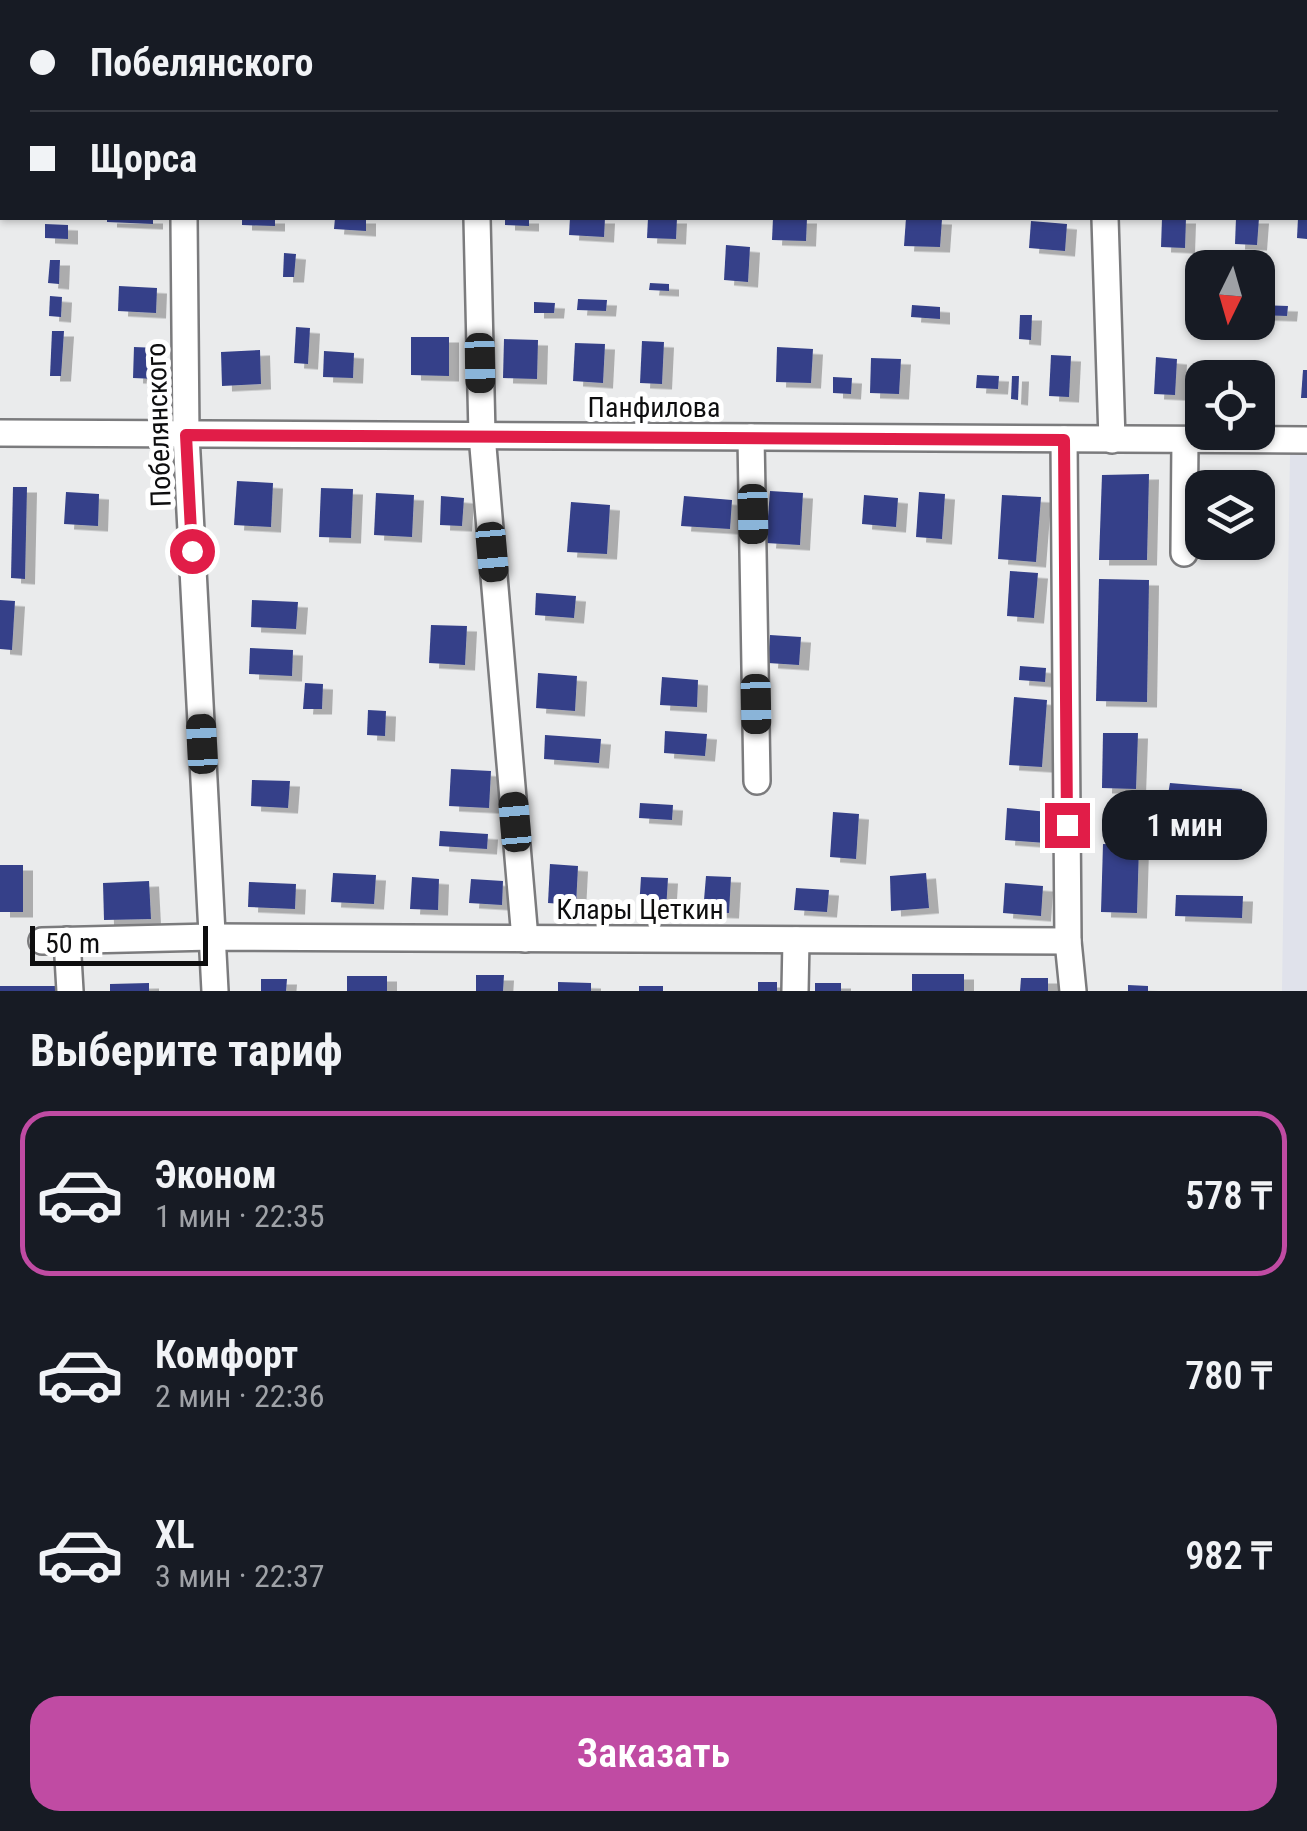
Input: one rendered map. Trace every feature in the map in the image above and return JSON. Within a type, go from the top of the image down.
[{"type":"street","name":"Побелянского","points":[[184,220],[186,435],[214,991]]},
{"type":"street","points":[[477,220],[482,436],[525,938]]},
{"type":"street","points":[[1105,220],[1112,440]]},
{"type":"street","name":"Панфилова","points":[[0,433],[1185,440]]},
{"type":"street","points":[[752,437],[757,781]]},
{"type":"street","points":[[1064,440],[1068,941],[1073,991]]},
{"type":"street","name":"Панфилова","points":[[1275,440],[1307,440]]},
{"type":"street","points":[[1184,553],[1186,450]]},
{"type":"street","name":"Клары Цеткин","points":[[70,991],[54,940],[212,937],[1068,941]]},
{"type":"street","points":[[795,991],[796,940]]},
{"type":"shaded area","points":[[1290,453],[1307,453],[1307,991],[1282,991]]},
{"type":"building","points":[[153,220],[153,224],[107,222]]},
{"type":"building","points":[[242,220],[275,220],[275,226],[242,225]]},
{"type":"building","points":[[335,220],[366,220],[366,231],[334,229]]},
{"type":"building","points":[[505,220],[529,220],[529,226],[505,225]]},
{"type":"building","points":[[570,220],[605,220],[604,237],[569,235]]},
{"type":"building","points":[[648,220],[677,220],[676,239],[647,238]]},
{"type":"building","points":[[773,220],[807,220],[806,241],[772,240]]},
{"type":"building","points":[[906,220],[942,220],[940,247],[904,246]]},
{"type":"building","points":[[1162,220],[1186,220],[1185,248],[1161,247]]},
{"type":"building","points":[[1236,220],[1259,220],[1257,245],[1235,244]]},
{"type":"building","points":[[1298,220],[1307,220],[1307,239],[1297,238]]},
{"type":"building","points":[[1031,221],[1067,224],[1065,251],[1029,248]]},
{"type":"building","points":[[45,224],[68,225],[68,239],[45,238]]},
{"type":"building","points":[[726,245],[750,247],[748,282],[724,280]]},
{"type":"building","points":[[284,253],[296,254],[294,277],[283,277]]},
{"type":"building","points":[[50,260],[60,260],[59,284],[48,283]]},
{"type":"building","points":[[650,283],[669,284],[669,291],[649,290]]},
{"type":"building","points":[[119,286],[157,288],[156,313],[118,311]]},
{"type":"building","points":[[50,296],[62,297],[61,317],[49,316]]},
{"type":"building","points":[[578,299],[607,300],[606,311],[577,310]]},
{"type":"building","points":[[534,302],[555,303],[554,313],[534,313]]},
{"type":"building","points":[[912,305],[940,307],[940,319],[911,317]]},
{"type":"building","points":[[1275,306],[1288,306],[1287,316],[1275,316]]},
{"type":"building","points":[[1020,315],[1032,315],[1031,340],[1019,339]]},
{"type":"building","points":[[296,327],[310,328],[308,364],[294,363]]},
{"type":"building","points":[[52,331],[64,331],[61,376],[50,376]]},
{"type":"building","points":[[411,337],[449,337],[449,376],[411,375]]},
{"type":"building","points":[[504,339],[538,340],[537,379],[503,378]]},
{"type":"building","points":[[642,341],[664,342],[662,384],[640,383]]},
{"type":"building","points":[[575,343],[605,344],[603,383],[573,381]]},
{"type":"building","points":[[134,347],[158,348],[156,379],[133,378]]},
{"type":"building","points":[[777,347],[813,349],[811,383],[776,382]]},
{"type":"building","points":[[260,350],[261,384],[222,386],[221,352]]},
{"type":"building","points":[[324,351],[354,353],[353,378],[323,377]]},
{"type":"building","points":[[1051,355],[1071,356],[1069,397],[1049,396]]},
{"type":"building","points":[[1156,357],[1177,359],[1175,395],[1154,394]]},
{"type":"building","points":[[871,358],[901,359],[899,394],[870,393]]},
{"type":"building","points":[[1303,370],[1307,370],[1307,398],[1301,398]]},
{"type":"building","points":[[977,375],[999,376],[998,389],[976,388]]},
{"type":"building","points":[[1012,376],[1019,376],[1018,400],[1011,399]]},
{"type":"building","points":[[833,377],[852,378],[851,394],[833,393]]},
{"type":"building","points":[[1149,474],[1147,560],[1099,560],[1102,475]]},
{"type":"building","points":[[237,481],[273,483],[271,527],[234,525]]},
{"type":"building","points":[[13,487],[27,487],[25,579],[11,578]]},
{"type":"building","points":[[321,488],[353,489],[351,538],[319,537]]},
{"type":"building","points":[[770,491],[803,493],[800,545],[766,543]]},
{"type":"building","points":[[66,492],[99,494],[98,526],[64,524]]},
{"type":"building","points":[[919,492],[945,494],[942,539],[916,537]]},
{"type":"building","points":[[376,493],[414,495],[412,537],[374,535]]},
{"type":"building","points":[[864,495],[898,498],[896,527],[862,524]]},
{"type":"building","points":[[1002,495],[1041,497],[1036,562],[998,559]]},
{"type":"building","points":[[441,496],[464,498],[462,526],[440,525]]},
{"type":"building","points":[[684,496],[732,500],[730,529],[681,526]]},
{"type":"building","points":[[571,502],[610,505],[607,554],[567,552]]},
{"type":"building","points":[[1010,571],[1038,573],[1034,618],[1007,616]]},
{"type":"building","points":[[1099,579],[1149,580],[1147,702],[1096,701]]},
{"type":"building","points":[[536,593],[576,596],[574,618],[535,615]]},
{"type":"building","points":[[0,600],[15,601],[12,650],[0,649]]},
{"type":"building","points":[[252,600],[298,602],[296,629],[251,627]]},
{"type":"building","points":[[431,625],[467,626],[465,665],[429,663]]},
{"type":"building","points":[[770,635],[801,637],[799,665],[768,663]]},
{"type":"building","points":[[250,648],[293,650],[292,676],[249,674]]},
{"type":"building","points":[[1020,666],[1046,668],[1045,682],[1019,680]]},
{"type":"building","points":[[538,673],[577,676],[575,711],[536,708]]},
{"type":"building","points":[[662,677],[698,680],[697,707],[660,705]]},
{"type":"building","points":[[305,683],[323,684],[322,709],[303,709]]},
{"type":"building","points":[[1014,697],[1047,700],[1042,767],[1009,765]]},
{"type":"building","points":[[368,710],[386,711],[385,736],[367,735]]},
{"type":"building","points":[[665,731],[707,734],[705,756],[664,753]]},
{"type":"building","points":[[1103,733],[1138,733],[1136,789],[1102,788]]},
{"type":"building","points":[[545,735],[601,739],[599,763],[544,759]]},
{"type":"building","points":[[451,769],[491,771],[489,808],[449,806]]},
{"type":"building","points":[[252,780],[290,781],[288,808],[251,806]]},
{"type":"building","points":[[1170,783],[1242,789],[1240,817],[1165,811]]},
{"type":"building","points":[[640,803],[673,805],[672,820],[639,818]]},
{"type":"building","points":[[1007,808],[1048,812],[1046,843],[1005,840]]},
{"type":"building","points":[[833,812],[859,814],[856,859],[830,857]]},
{"type":"building","points":[[440,831],[488,834],[487,849],[439,846]]},
{"type":"building","points":[[1103,844],[1139,845],[1137,913],[1101,912]]},
{"type":"building","points":[[550,864],[578,866],[576,905],[548,903]]},
{"type":"building","points":[[0,865],[23,865],[23,912],[0,912]]},
{"type":"building","points":[[333,873],[376,875],[374,904],[331,902]]},
{"type":"building","points":[[926,873],[929,908],[891,911],[890,876]]},
{"type":"building","points":[[706,876],[731,877],[729,913],[703,912]]},
{"type":"building","points":[[412,877],[439,879],[438,910],[410,909]]},
{"type":"building","points":[[641,877],[668,878],[666,910],[639,908]]},
{"type":"building","points":[[471,879],[503,881],[502,905],[469,903]]},
{"type":"building","points":[[149,881],[151,919],[104,920],[103,883]]},
{"type":"building","points":[[249,882],[296,884],[295,909],[248,907]]},
{"type":"building","points":[[1005,883],[1043,886],[1041,916],[1003,913]]},
{"type":"building","points":[[796,888],[829,890],[827,912],[794,910]]},
{"type":"building","points":[[1176,895],[1243,896],[1242,918],[1175,916]]},
{"type":"building","points":[[912,974],[964,974],[964,991],[912,991]]},
{"type":"building","points":[[476,975],[504,975],[503,991],[476,991]]},
{"type":"building","points":[[347,976],[387,976],[387,991],[347,991]]},
{"type":"building","points":[[1021,978],[1048,978],[1048,991],[1020,991]]},
{"type":"building","points":[[261,979],[287,979],[286,991],[261,991]]},
{"type":"building","points":[[558,982],[591,983],[591,991],[558,991]]},
{"type":"building","points":[[758,982],[777,982],[777,991],[758,991]]},
{"type":"building","points":[[149,983],[149,991],[110,991],[110,984]]},
{"type":"building","points":[[815,983],[841,983],[841,991],[815,991]]},
{"type":"building","points":[[1128,985],[1148,986],[1148,991],[1128,991]]},
{"type":"building","points":[[0,986],[59,986],[59,991],[0,991]]},
{"type":"building","points":[[639,986],[663,986],[663,991],[639,991]]},
{"type":"route","points":[[192,551],[186,435],[1064,440],[1067,825]]}]
